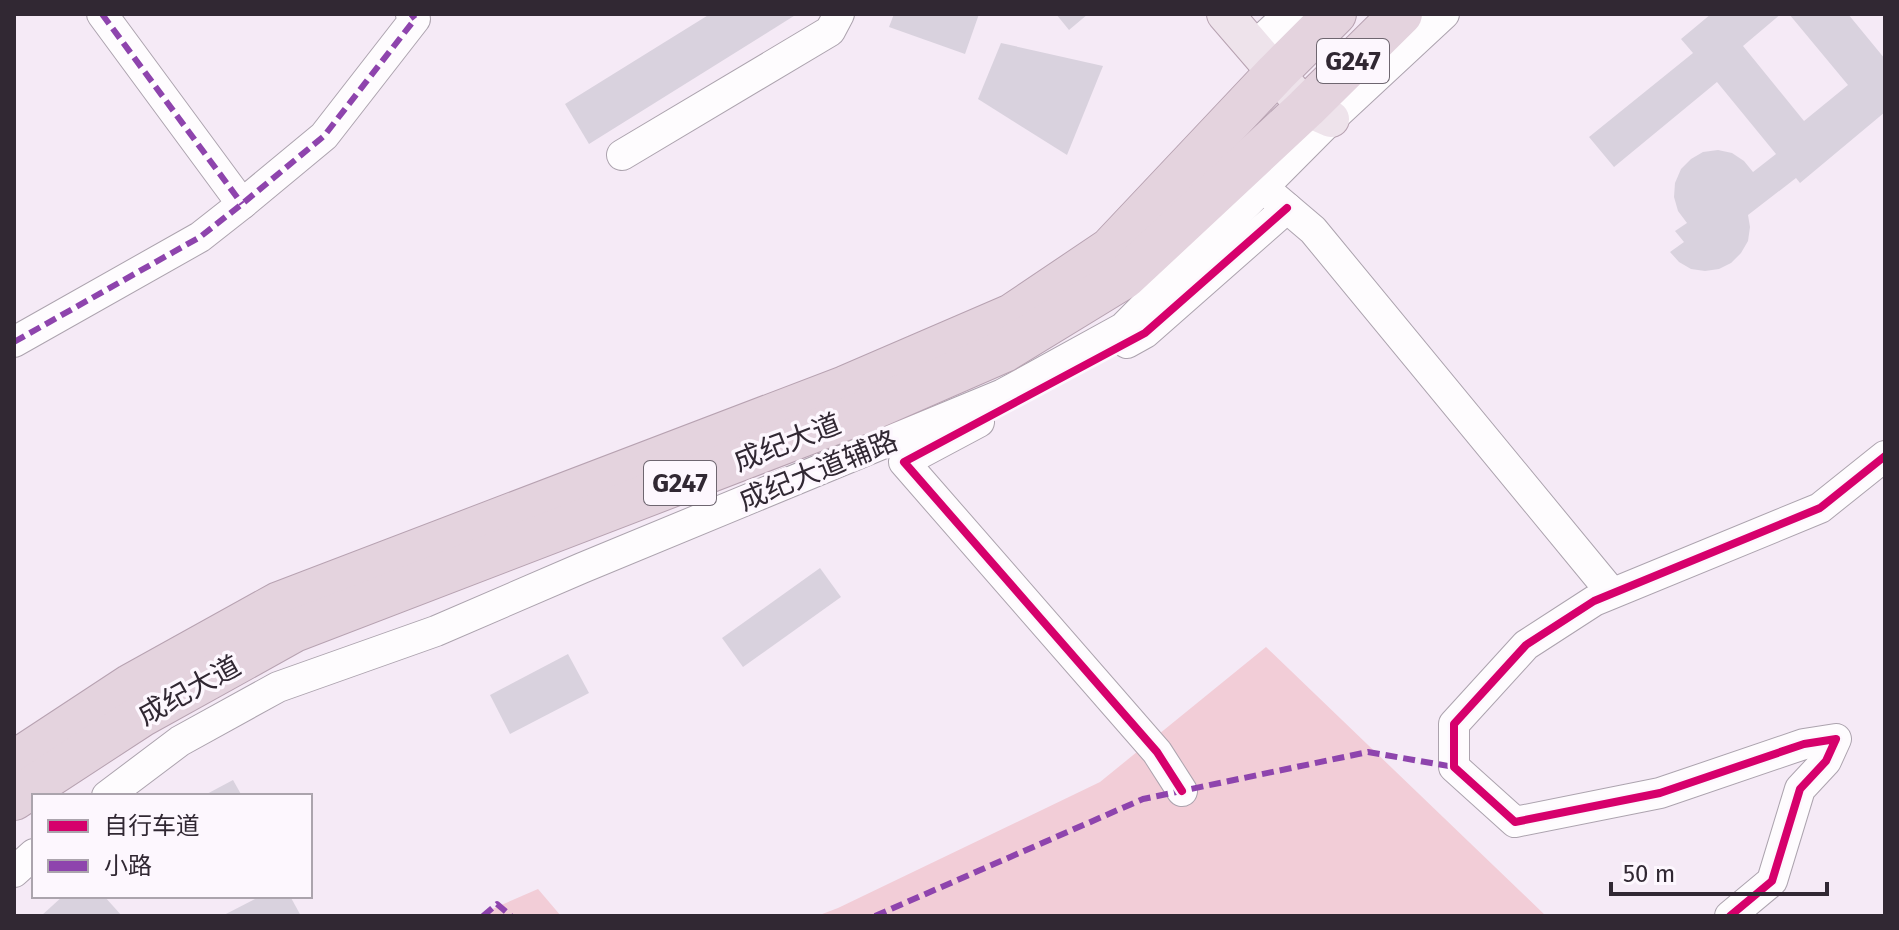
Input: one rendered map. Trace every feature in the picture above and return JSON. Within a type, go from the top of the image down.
[{"type":"highway","name":"成纪大道","points":[[14,762],[131,685],[279,603],[845,387],[1012,315],[1110,249],[1265,60],[1335,14]]},
{"type":"highway","name":"成纪大道","points":[[14,799],[141,716],[294,631],[854,416],[1004,351],[1125,277],[1252,178],[1319,114],[1401,14]]},
{"type":"main road","points":[[1225,14],[1319,114]]},
{"type":"street","points":[[102,14],[242,204]]},
{"type":"street","points":[[14,342],[200,237],[242,204],[324,136],[415,19],[411,14]]},
{"type":"street","points":[[622,155],[830,31],[839,14]]},
{"type":"street","points":[[1265,60],[1289,14]]},
{"type":"street","points":[[1319,114],[1444,14]]},
{"type":"street","points":[[1252,178],[1313,230],[1612,593]]},
{"type":"street","name":"成纪大道辅路","points":[[110,794],[180,741],[278,687],[436,631],[597,562],[957,423],[1123,328],[1252,178]]},
{"type":"street","points":[[1182,791],[1157,752],[904,462],[957,423],[1145,333],[1287,208]]},
{"type":"street","points":[[919,389],[957,423]]},
{"type":"street","points":[[1730,916],[1772,881],[1800,789],[1826,761],[1836,739],[1804,744],[1660,793],[1515,822],[1454,767],[1454,724],[1526,645],[1594,601],[1820,508],[1885,456]]},
{"type":"street","points":[[14,872],[32,856]]},
{"type":"shaded area","points":[[1266,647],[1546,916],[817,916],[1100,782]]},
{"type":"shaded area","points":[[538,889],[561,916],[476,916]]},
{"type":"building","points":[[710,14],[797,14],[589,144],[565,104]]},
{"type":"building","points":[[894,14],[979,14],[965,54],[889,27]]},
{"type":"building","points":[[1056,14],[1088,14],[1069,30]]},
{"type":"building","points":[[1711,14],[1781,14],[1743,46],[1804,121],[1848,85],[1789,14],[1848,14],[1885,59],[1885,112],[1800,183],[1796,178],[1748,215],[1748,241],[1741,253],[1719,269],[1705,271],[1691,269],[1670,252],[1684,242],[1675,231],[1687,223],[1678,211],[1674,197],[1675,183],[1681,169],[1703,152],[1718,150],[1732,153],[1753,172],[1776,154],[1717,82],[1614,167],[1589,137],[1693,53],[1681,39]]},
{"type":"building","points":[[1001,43],[1103,66],[1067,155],[978,99]]},
{"type":"building","points":[[820,568],[841,597],[743,667],[722,638]]},
{"type":"building","points":[[568,654],[589,693],[510,734],[490,695]]},
{"type":"building","points":[[233,780],[241,794],[207,794]]},
{"type":"building","points":[[61,898],[106,898],[122,916],[41,916]]},
{"type":"building","points":[[257,898],[291,898],[301,916],[222,916]]},
{"type":"marked path","points":[[102,14],[242,204]]},
{"type":"marked path","points":[[14,342],[200,237],[242,204],[324,136],[415,19],[411,14]]},
{"type":"marked path","points":[[875,916],[1143,799],[1368,752],[1454,767]]},
{"type":"marked path","points":[[483,916],[497,904],[511,916]]},
{"type":"cycle path","points":[[1182,791],[1157,752],[904,462],[1145,333],[1287,208]]},
{"type":"cycle path","points":[[1730,916],[1772,881],[1800,789],[1826,761],[1836,739],[1804,744],[1660,793],[1515,822],[1454,767],[1454,724],[1526,645],[1594,601],[1820,508],[1885,456]]}]
